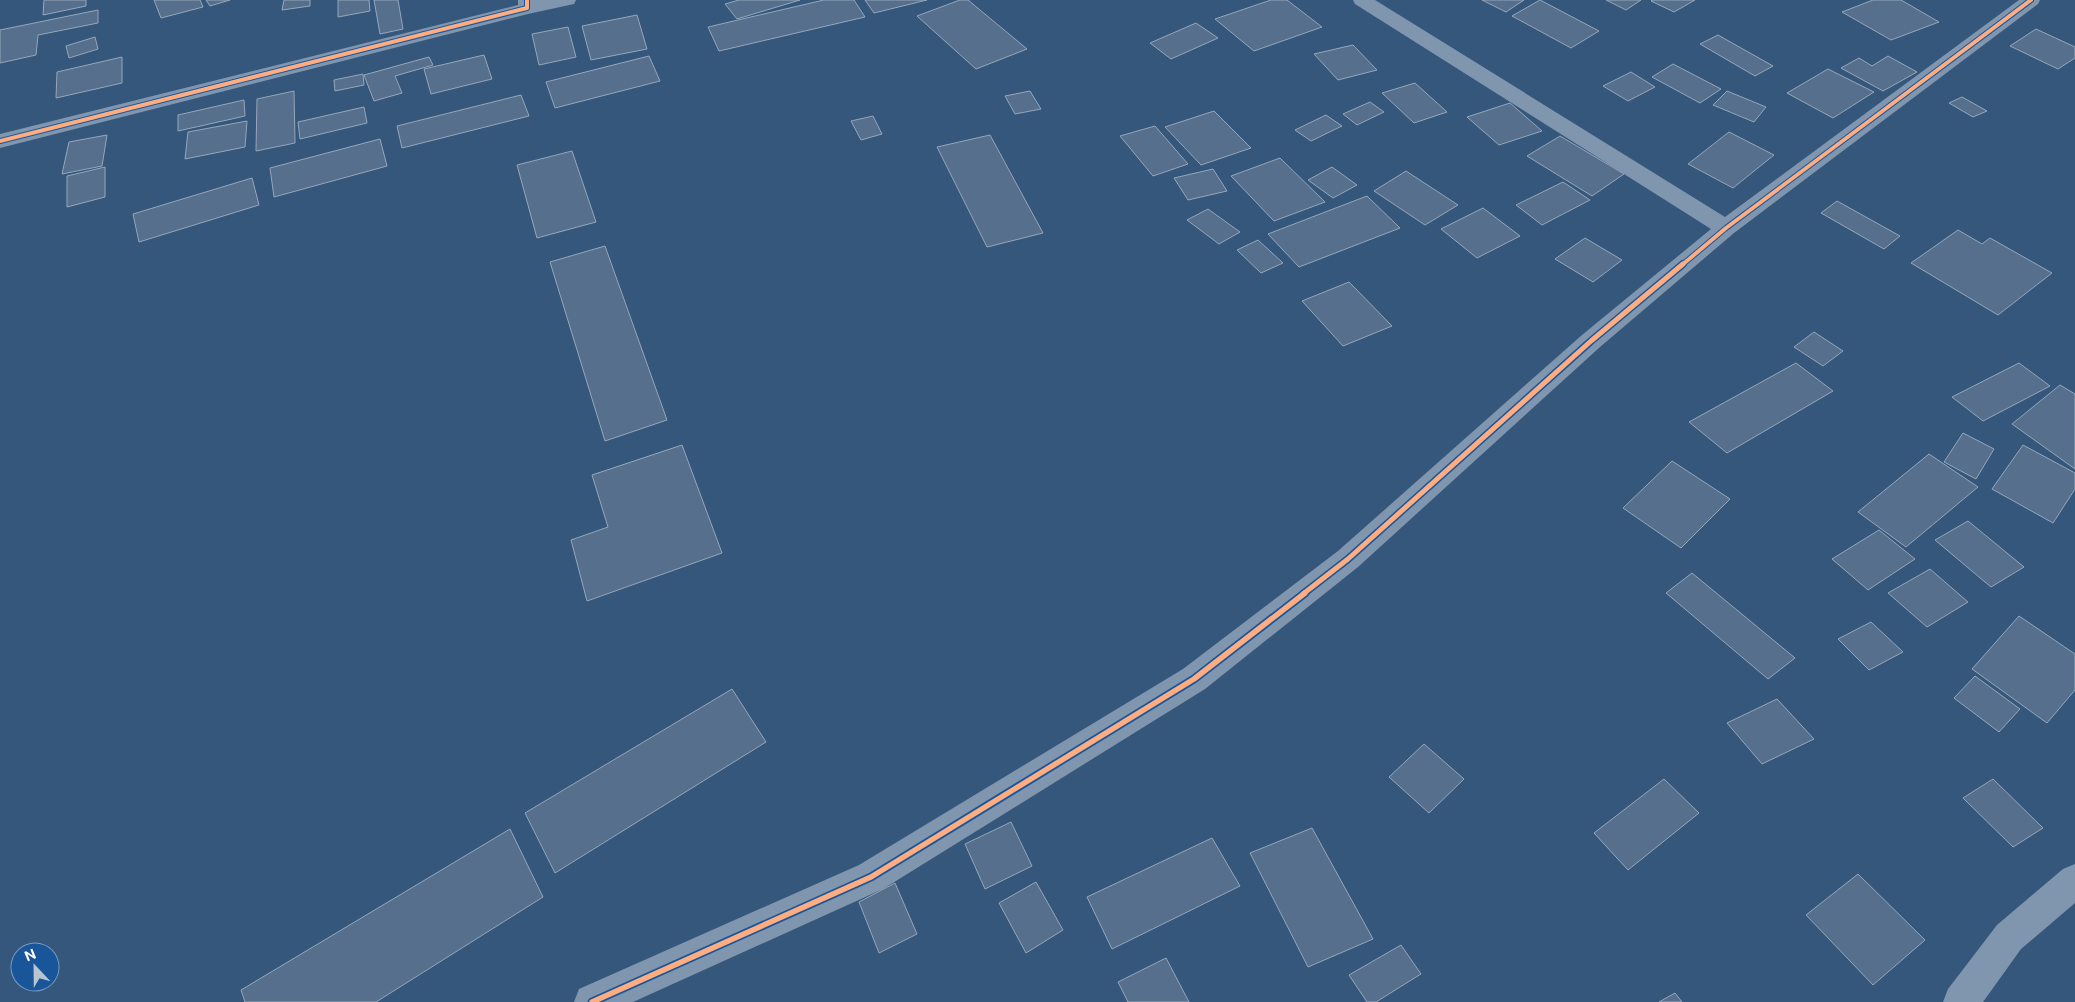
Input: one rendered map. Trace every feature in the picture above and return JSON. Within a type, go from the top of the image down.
[{"type":"street","points":[[0,141],[527,4],[567,0]]},
{"type":"street","points":[[1362,0],[1726,228]]},
{"type":"street","points":[[592,1002],[870,876],[1194,678],[1348,559],[1591,341],[1726,228],[2026,5],[2030,0]]},
{"type":"street","points":[[1961,1002],[2008,938],[2075,881]]},
{"type":"building","points":[[44,0],[86,0],[86,6],[43,15]]},
{"type":"building","points":[[154,0],[200,0],[203,7],[161,18]]},
{"type":"building","points":[[206,0],[230,0],[210,6]]},
{"type":"building","points":[[284,0],[310,0],[310,6],[282,10]]},
{"type":"building","points":[[338,0],[369,0],[370,11],[338,17]]},
{"type":"building","points":[[374,0],[398,0],[403,29],[380,34]]},
{"type":"building","points":[[739,0],[800,0],[737,19],[725,4]]},
{"type":"building","points":[[824,0],[854,0],[865,17],[719,51],[708,27]]},
{"type":"building","points":[[865,0],[927,0],[874,13]]},
{"type":"building","points":[[960,0],[968,0],[1027,49],[976,69],[917,16]]},
{"type":"building","points":[[1271,0],[1287,0],[1322,27],[1254,51],[1215,19]]},
{"type":"building","points":[[1482,0],[1524,0],[1506,12]]},
{"type":"building","points":[[1540,0],[1599,31],[1571,48],[1512,16]]},
{"type":"building","points":[[1606,0],[1641,0],[1626,10]]},
{"type":"building","points":[[1652,0],[1695,0],[1674,12],[1651,1]]},
{"type":"building","points":[[1873,0],[1901,0],[1939,22],[1891,40],[1842,12]]},
{"type":"building","points":[[98,10],[98,23],[38,35],[36,55],[0,63],[0,30]]},
{"type":"building","points":[[637,15],[647,49],[591,60],[582,26]]},
{"type":"building","points":[[1196,23],[1218,38],[1171,59],[1150,43]]},
{"type":"building","points":[[568,27],[576,57],[539,65],[532,34]]},
{"type":"building","points":[[2036,29],[2075,47],[2075,58],[2058,69],[2010,46]]},
{"type":"building","points":[[1718,35],[1773,66],[1755,76],[1700,44]]},
{"type":"building","points":[[95,37],[98,49],[69,58],[66,46]]},
{"type":"building","points":[[1353,45],[1377,70],[1338,80],[1314,54]]},
{"type":"building","points":[[484,55],[492,79],[431,94],[424,69]]},
{"type":"building","points":[[649,56],[660,81],[555,108],[546,82]]},
{"type":"building","points":[[1888,56],[1917,72],[1883,91],[1841,68],[1859,58],[1872,66]]},
{"type":"building","points":[[122,57],[122,83],[56,98],[57,72]]},
{"type":"building","points":[[429,57],[433,65],[395,76],[402,93],[374,101],[364,75]]},
{"type":"building","points":[[1673,64],[1721,89],[1700,103],[1652,77]]},
{"type":"building","points":[[1828,69],[1874,92],[1833,118],[1787,93]]},
{"type":"building","points":[[1631,72],[1655,87],[1628,101],[1603,86]]},
{"type":"building","points":[[363,74],[364,85],[335,91],[334,80]]},
{"type":"building","points":[[1415,83],[1447,112],[1414,123],[1382,93]]},
{"type":"building","points":[[294,91],[295,143],[256,151],[257,99]]},
{"type":"building","points":[[1030,91],[1041,109],[1015,114],[1005,96]]},
{"type":"building","points":[[1727,91],[1766,107],[1754,122],[1713,105]]},
{"type":"building","points":[[521,95],[529,116],[402,148],[397,126]]},
{"type":"building","points":[[1962,97],[1987,111],[1973,117],[1949,103]]},
{"type":"building","points":[[244,100],[245,116],[178,131],[178,115]]},
{"type":"building","points":[[1370,102],[1384,112],[1357,125],[1343,114]]},
{"type":"building","points":[[1510,103],[1542,131],[1499,145],[1467,117]]},
{"type":"building","points":[[364,107],[367,123],[300,139],[298,122]]},
{"type":"building","points":[[1214,111],[1251,148],[1201,165],[1165,127]]},
{"type":"building","points":[[1326,115],[1342,126],[1311,141],[1295,130]]},
{"type":"building","points":[[873,116],[882,134],[861,140],[851,121]]},
{"type":"building","points":[[247,121],[245,147],[185,159],[188,132]]},
{"type":"building","points":[[1155,126],[1188,164],[1153,176],[1120,136]]},
{"type":"building","points":[[1729,132],[1774,155],[1733,188],[1688,164]]},
{"type":"building","points":[[107,135],[102,166],[62,174],[69,142]]},
{"type":"building","points":[[990,135],[1043,233],[987,247],[937,147]]},
{"type":"building","points":[[1560,136],[1624,174],[1592,196],[1527,156]]},
{"type":"building","points":[[380,139],[387,166],[274,197],[270,168]]},
{"type":"building","points":[[572,151],[596,222],[537,238],[517,165]]},
{"type":"building","points":[[1280,158],[1325,202],[1274,221],[1231,176]]},
{"type":"building","points":[[105,167],[105,197],[67,207],[67,176]]},
{"type":"building","points":[[1332,167],[1357,185],[1333,198],[1308,180]]},
{"type":"building","points":[[1213,169],[1227,191],[1188,200],[1174,178]]},
{"type":"building","points":[[1406,171],[1458,205],[1425,225],[1374,191]]},
{"type":"building","points":[[252,178],[259,205],[139,242],[133,214]]},
{"type":"building","points":[[1563,182],[1590,200],[1542,225],[1516,205]]},
{"type":"building","points":[[1367,196],[1400,228],[1299,267],[1268,234]]},
{"type":"building","points":[[1837,201],[1900,236],[1884,249],[1821,213]]},
{"type":"building","points":[[1483,208],[1520,236],[1477,258],[1441,229]]},
{"type":"building","points":[[1208,209],[1240,232],[1219,244],[1187,220]]},
{"type":"building","points":[[1958,230],[1982,244],[1990,238],[2052,273],[1998,315],[1911,263]]},
{"type":"building","points":[[1585,238],[1622,260],[1593,282],[1555,259]]},
{"type":"building","points":[[1258,240],[1283,263],[1261,273],[1237,250]]},
{"type":"building","points":[[605,246],[667,420],[605,441],[550,262]]},
{"type":"building","points":[[1349,282],[1392,326],[1343,346],[1302,301]]},
{"type":"building","points":[[1814,332],[1843,351],[1823,366],[1794,347]]},
{"type":"building","points":[[1796,363],[1833,391],[1727,453],[1689,422]]},
{"type":"building","points":[[2019,363],[2050,386],[1983,421],[1952,397]]},
{"type":"building","points":[[2060,385],[2075,394],[2075,469],[2012,424]]},
{"type":"building","points":[[1963,433],[1994,449],[1976,479],[1944,462]]},
{"type":"building","points":[[682,445],[722,553],[587,601],[571,540],[608,527],[592,475]]},
{"type":"building","points":[[2023,445],[2075,473],[2075,489],[2053,523],[1992,489]]},
{"type":"building","points":[[1929,454],[1978,487],[1906,547],[1858,512]]},
{"type":"building","points":[[1672,461],[1730,499],[1681,548],[1623,508]]},
{"type":"building","points":[[1968,521],[2024,567],[1991,587],[1935,540]]},
{"type":"building","points":[[1879,530],[1915,559],[1868,590],[1832,559]]},
{"type":"building","points":[[1930,569],[1968,602],[1927,627],[1888,593]]},
{"type":"building","points":[[1692,573],[1795,658],[1768,679],[1666,593]]},
{"type":"building","points":[[2019,616],[2075,654],[2075,690],[2047,723],[1972,669]]},
{"type":"building","points":[[1871,622],[1903,652],[1869,670],[1838,639]]},
{"type":"building","points":[[1975,676],[2020,709],[1999,732],[1954,698]]},
{"type":"building","points":[[732,689],[766,742],[555,873],[525,813]]},
{"type":"building","points":[[1777,699],[1814,739],[1762,764],[1727,723]]},
{"type":"building","points":[[1424,744],[1464,779],[1429,813],[1389,777]]},
{"type":"building","points":[[1664,779],[1699,813],[1628,870],[1594,833]]},
{"type":"building","points":[[1993,779],[2043,828],[2013,847],[1963,798]]},
{"type":"building","points":[[1011,822],[1032,866],[985,889],[965,844]]},
{"type":"building","points":[[1312,828],[1373,939],[1308,967],[1250,853]]},
{"type":"building","points":[[510,829],[543,897],[376,1002],[245,1002],[241,990]]},
{"type":"building","points":[[1212,838],[1240,886],[1112,949],[1087,897]]},
{"type":"building","points":[[1858,874],[1925,940],[1873,985],[1806,915]]},
{"type":"building","points":[[1036,882],[1063,930],[1026,953],[999,903]]},
{"type":"building","points":[[895,883],[917,934],[879,953],[859,902]]},
{"type":"building","points":[[1401,945],[1421,974],[1376,1002],[1367,1002],[1349,975]]},
{"type":"building","points":[[1166,958],[1189,1002],[1128,1002],[1118,982]]},
{"type":"building","points":[[1675,993],[1682,1002],[1659,1002]]},
{"type":"cycle path","points":[[0,141],[527,8],[527,0]]},
{"type":"cycle path","points":[[592,1002],[871,877],[1194,679],[1348,559],[1591,341],[1726,228],[2031,0]]}]
